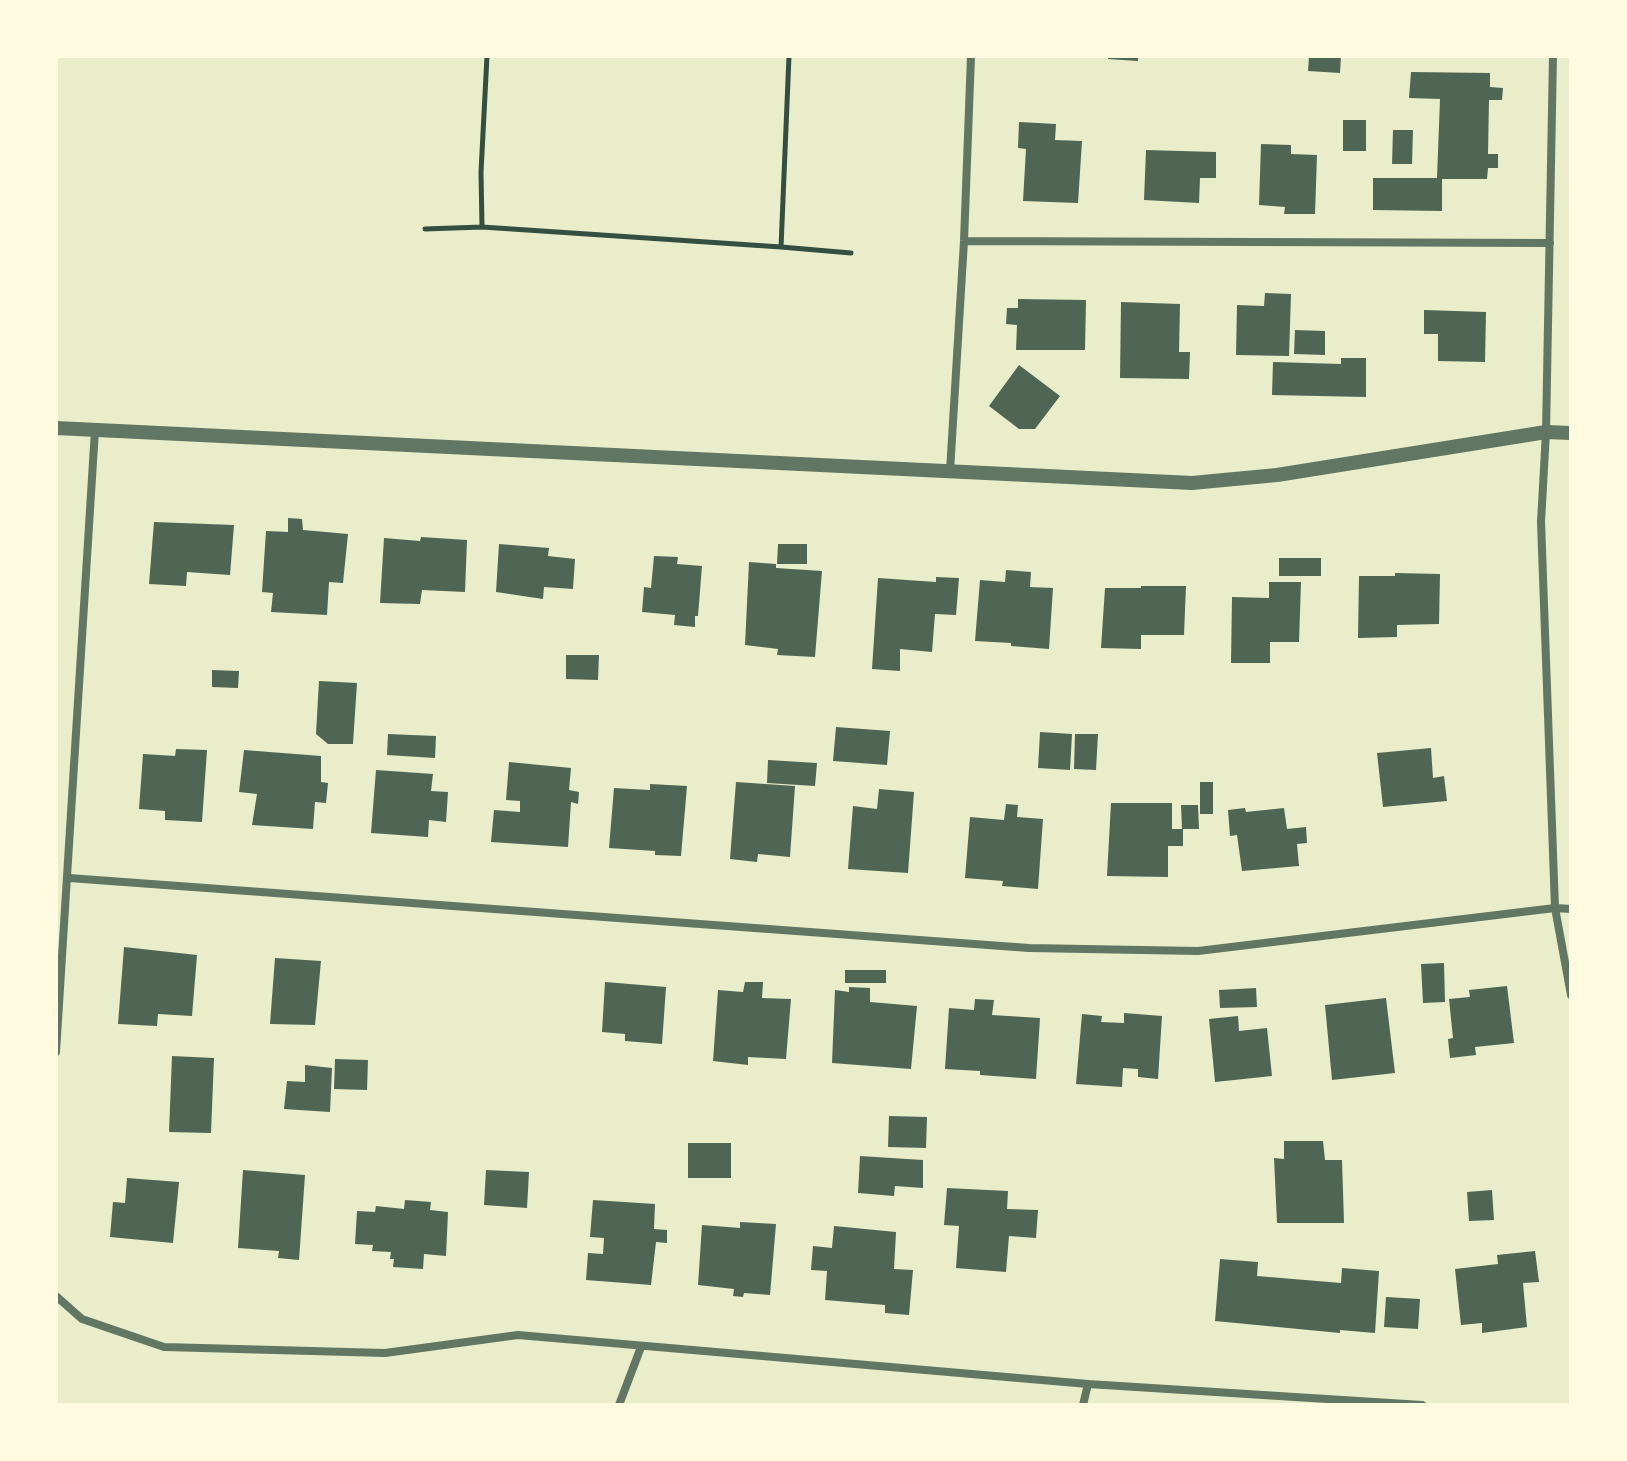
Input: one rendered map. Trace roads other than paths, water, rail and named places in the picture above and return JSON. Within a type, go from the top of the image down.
[{"type":"street","points":[[950,471],[971,56]]},
{"type":"street","points":[[1553,56],[1546,432],[1541,522],[1555,908],[1571,995]]},
{"type":"street","points":[[964,241],[1550,243]]},
{"type":"street","points":[[56,428],[1192,483],[1277,475],[1546,432],[1571,433]]},
{"type":"street","points":[[56,1052],[95,430]]},
{"type":"street","points":[[69,878],[1029,948],[1198,951],[1555,908],[1571,909]]},
{"type":"street","points":[[56,1296],[82,1319],[164,1347],[385,1353],[518,1335],[1088,1384],[1422,1405]]},
{"type":"street","points":[[619,1405],[641,1347]]},
{"type":"street","points":[[1083,1405],[1088,1384]]}]
